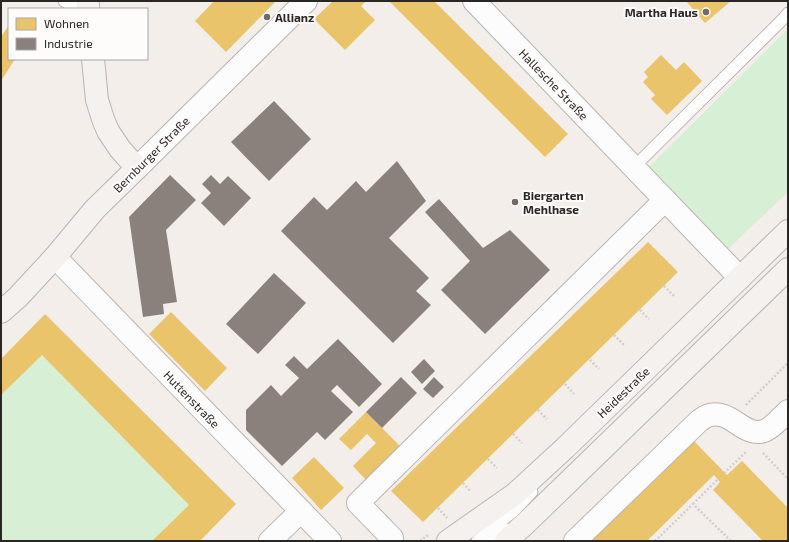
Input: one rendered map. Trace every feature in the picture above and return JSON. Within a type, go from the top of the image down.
[{"type":"main road","points":[[93,60],[97,100],[103,119],[108,131],[120,150],[137,168]]},
{"type":"main road","name":"Bernburger Straße","points":[[1,312],[18,297],[95,209],[137,168]]},
{"type":"main road","name":"Heidestraße","points":[[448,541],[515,494],[565,448],[788,231]]},
{"type":"main road","points":[[506,541],[788,269]]},
{"type":"street","name":"Bernburger Straße","points":[[137,168],[306,1]]},
{"type":"street","name":"Hallesche Straße","points":[[474,1],[740,278]]},
{"type":"street","points":[[392,538],[358,503],[665,200]]},
{"type":"street","name":"Huttenstraße","points":[[55,256],[330,541]]},
{"type":"street","points":[[575,541],[699,421],[707,416],[717,414],[731,419],[749,430],[756,438],[788,411]]},
{"type":"street","points":[[270,541],[301,511]]},
{"type":"lane","points":[[64,1],[75,8]]},
{"type":"lane","points":[[634,167],[788,13]]},
{"type":"lane","points":[[477,541],[514,510],[788,244]]},
{"type":"lane","points":[[491,541],[526,511],[788,256]]},
{"type":"path","points":[[664,286],[674,296]]},
{"type":"path","points":[[640,310],[649,319]]},
{"type":"path","points":[[614,335],[624,345]]},
{"type":"path","points":[[590,360],[599,369]]},
{"type":"path","points":[[731,419],[788,363]]},
{"type":"path","points":[[565,384],[574,394]]},
{"type":"path","points":[[538,410],[547,419]]},
{"type":"path","points":[[514,434],[522,443]]},
{"type":"path","points":[[724,473],[756,438],[788,479]]},
{"type":"path","points":[[488,459],[497,468]]},
{"type":"path","points":[[655,541],[718,479]]},
{"type":"path","points":[[463,483],[471,492]]},
{"type":"path","points":[[693,504],[731,541]]},
{"type":"path","points":[[438,508],[449,519]]},
{"type":"green space","points":[[788,29],[788,192],[726,251],[649,167]]},
{"type":"green space","points":[[42,355],[189,505],[152,541],[1,541],[1,395]]},
{"type":"building: Wohnen","points":[[214,1],[276,1],[226,52],[195,21]]},
{"type":"building: Wohnen","points":[[333,1],[366,1],[361,6],[375,20],[345,50],[314,19]]},
{"type":"building: Wohnen","points":[[389,1],[434,1],[568,134],[545,157]]},
{"type":"building: Wohnen","name":"Martha Haus","points":[[686,1],[731,1],[705,23]]},
{"type":"building: Wohnen","points":[[8,26],[8,60],[14,60],[1,81],[1,37]]},
{"type":"building: Wohnen","points":[[661,55],[676,70],[684,62],[702,81],[667,115],[651,99],[655,95],[643,82],[648,77],[644,72]]},
{"type":"building: Wohnen","points":[[648,242],[678,272],[423,522],[391,491]]},
{"type":"building: Wohnen","points":[[171,312],[227,368],[205,391],[149,334]]},
{"type":"building: Wohnen","points":[[45,314],[236,504],[200,541],[152,541],[189,505],[42,355],[1,395],[1,359]]},
{"type":"building: Wohnen","points":[[366,412],[401,447],[367,481],[353,466],[376,443],[367,434],[351,450],[339,439]]},
{"type":"building: Wohnen","points":[[693,440],[727,475],[742,461],[788,508],[788,541],[763,541],[713,490],[720,482],[714,475],[647,541],[590,541]]},
{"type":"building: Wohnen","points":[[314,457],[344,488],[321,510],[292,478]]},
{"type":"building: Industrie","points":[[274,101],[311,139],[269,181],[231,142]]},
{"type":"building: Industrie","points":[[397,161],[426,201],[389,238],[429,278],[416,291],[431,305],[393,343],[281,231],[314,197],[327,210],[356,181],[366,192]]},
{"type":"building: Industrie","points":[[170,175],[196,200],[166,230],[177,302],[163,304],[164,314],[143,317],[129,217]]},
{"type":"building: Industrie","points":[[211,175],[220,184],[228,176],[251,198],[224,226],[201,203],[211,193],[202,184]]},
{"type":"building: Industrie","points":[[439,199],[483,248],[510,230],[550,270],[485,334],[441,290],[470,261],[425,212]]},
{"type":"building: Industrie","points":[[274,273],[306,303],[258,354],[226,324]]},
{"type":"building: Industrie","points":[[338,339],[382,384],[359,407],[337,385],[331,391],[353,412],[325,440],[317,432],[282,466],[246,430],[246,410],[271,385],[281,396],[299,378],[285,365],[294,356],[307,369]]},
{"type":"building: Industrie","points":[[424,359],[435,371],[422,384],[411,372]]},
{"type":"building: Industrie","points":[[401,377],[417,393],[382,428],[366,412]]},
{"type":"building: Industrie","points":[[434,377],[444,387],[433,398],[423,389]]},
{"type":"place","name":"Martha Haus","points":[[706,12]]},
{"type":"place","name":"Allianz","points":[[267,17]]},
{"type":"place","name":"Biergarten Mehlhase","points":[[515,202]]}]
